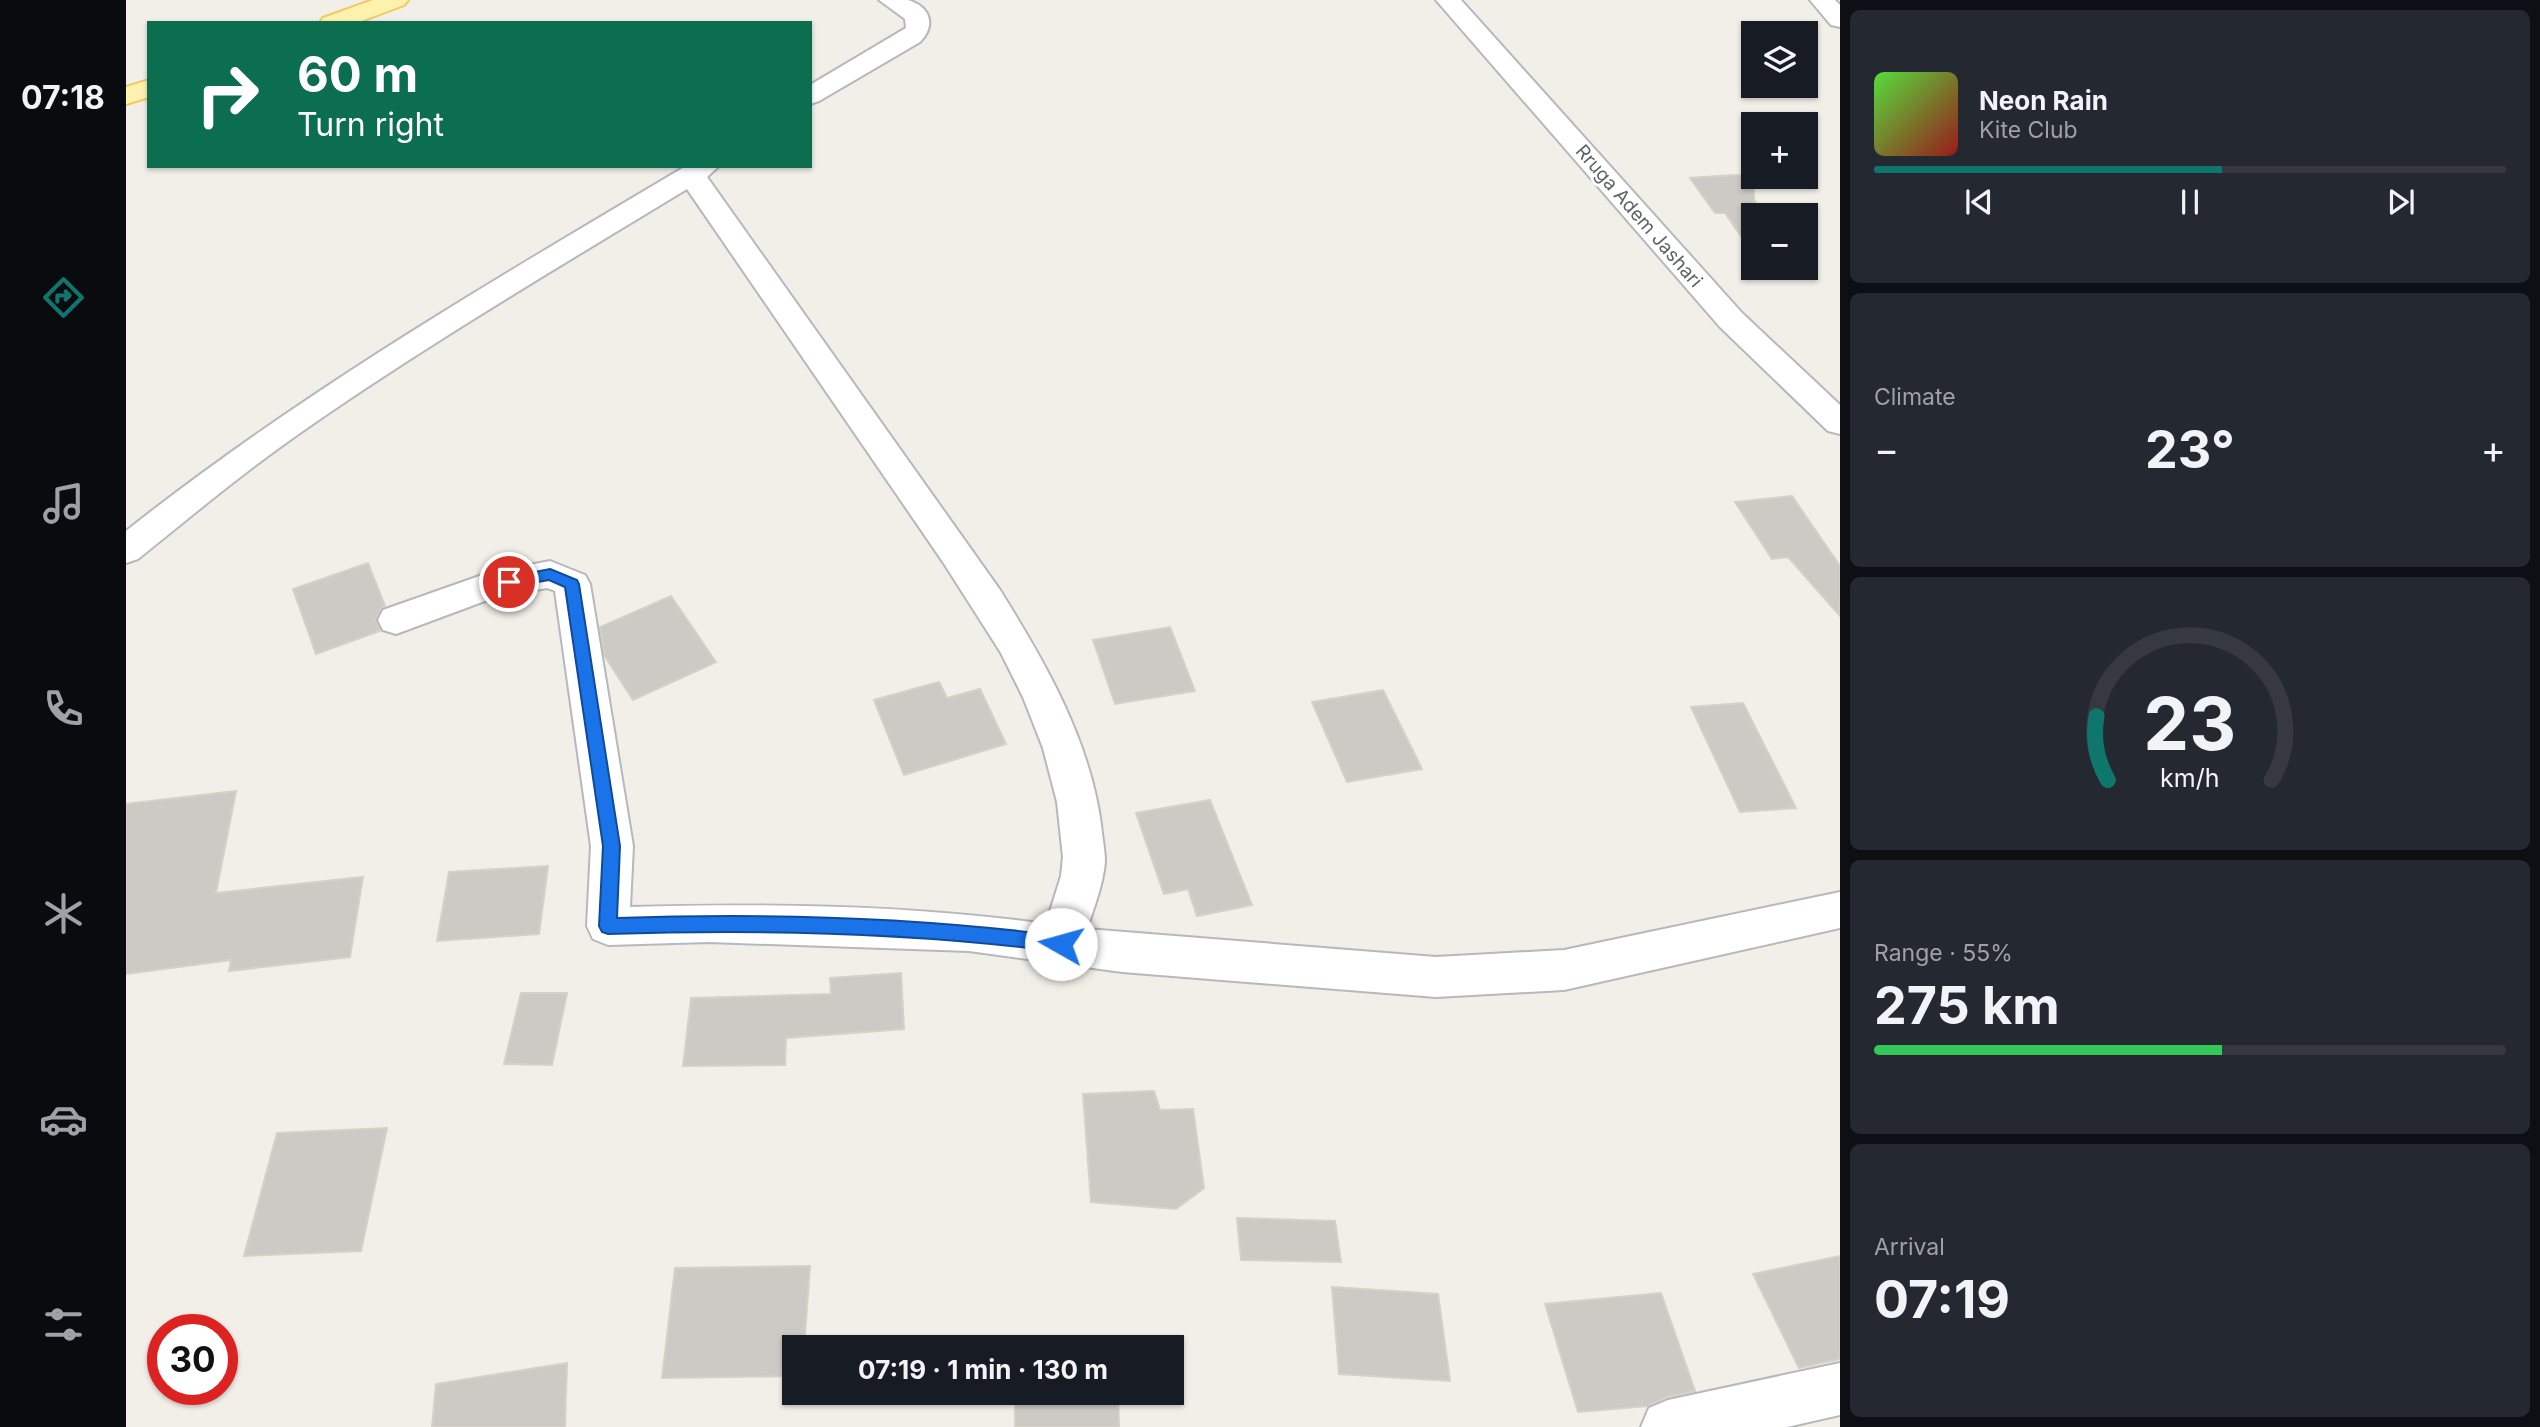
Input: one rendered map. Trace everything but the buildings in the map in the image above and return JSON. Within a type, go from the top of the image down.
[{"type":"main road","points":[[338,21],[396,0]]},
{"type":"main road","points":[[126,96],[147,89]]},
{"type":"street","points":[[812,95],[911,37],[918,30],[919,23],[915,15],[891,0]]},
{"type":"street","name":"Rruga Adem Jashari","points":[[1448,0],[1723,311],[1840,423]]},
{"type":"street","points":[[1822,0],[1840,20]]},
{"type":"street","points":[[126,550],[214,479],[299,418],[524,275],[698,172]]},
{"type":"street","points":[[698,172],[697,183],[996,613],[1055,722],[1074,785],[1084,860],[1061,944]]},
{"type":"street","points":[[396,620],[488,586],[550,574],[572,584],[612,846],[608,926],[709,923],[969,932],[1122,953],[1436,977],[1564,970],[1840,910]]},
{"type":"street","points":[[1668,1427],[1840,1389]]},
{"type":"route","points":[[509,582],[550,574],[572,584],[588,673],[612,846],[608,926],[709,923],[969,932],[1061,944]]}]
